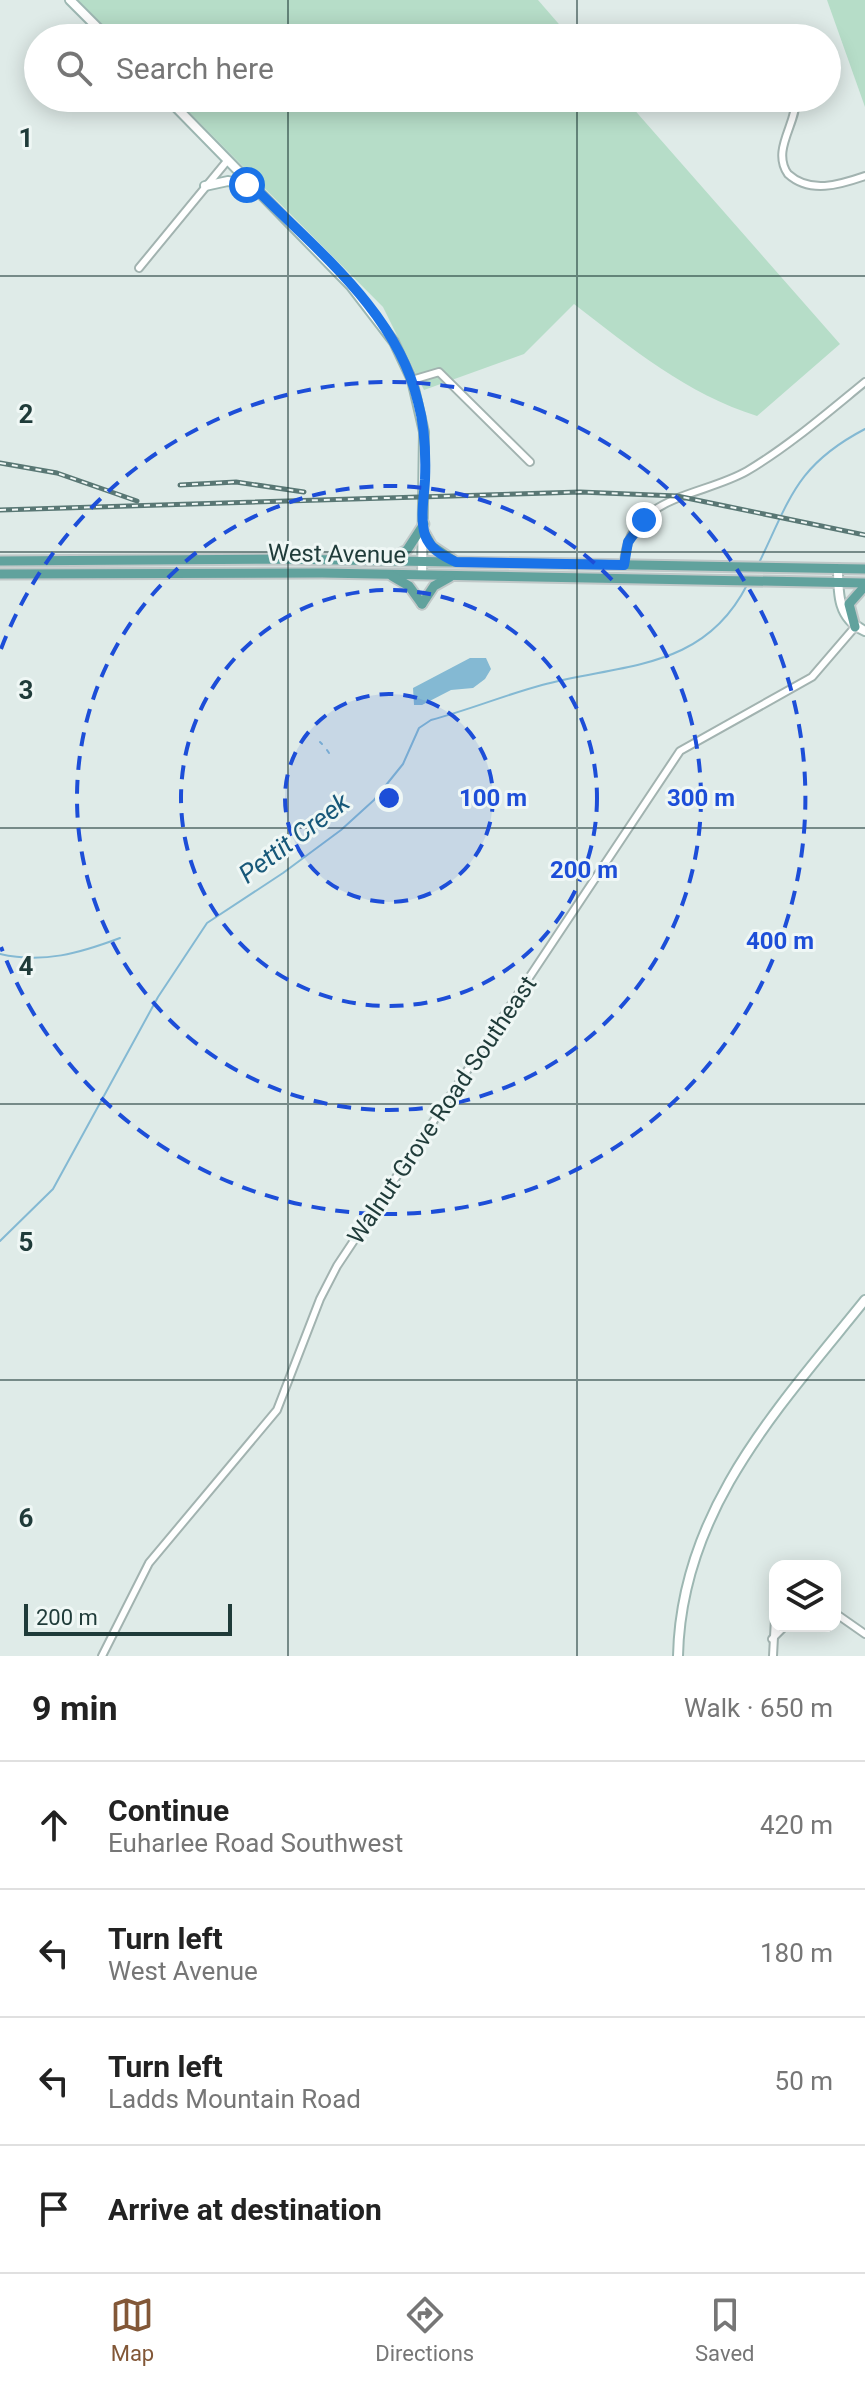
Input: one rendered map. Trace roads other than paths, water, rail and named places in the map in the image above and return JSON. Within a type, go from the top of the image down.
[{"type":"main road","points":[[70,0],[94,24]]},
{"type":"main road","points":[[180,112],[373,311],[394,342],[412,380],[425,445],[422,575]]},
{"type":"main road","points":[[205,186],[228,181],[254,187]]},
{"type":"main road","points":[[386,561],[407,550],[424,528]]},
{"type":"main road","points":[[424,528],[432,546],[456,562]]},
{"type":"main road","name":"West Avenue","points":[[0,561],[386,561],[865,569]]},
{"type":"main road","points":[[838,568],[840,604],[855,627],[865,631]]},
{"type":"main road","name":"West Avenue","points":[[0,574],[385,574],[865,584]]},
{"type":"main road","points":[[385,574],[409,586],[422,604],[434,586],[453,576]]},
{"type":"main road","points":[[855,627],[849,604],[865,584]]},
{"type":"main road","points":[[678,1656],[686,1584],[699,1541],[720,1494],[750,1445],[865,1300]]},
{"type":"street","points":[[796,112],[782,152],[785,172],[797,182],[821,187],[865,176]]},
{"type":"street","points":[[139,268],[227,161]]},
{"type":"street","points":[[412,380],[439,372],[530,462]]},
{"type":"street","points":[[624,565],[628,542],[651,514],[680,494],[720,483],[749,470],[865,382]]},
{"type":"street","name":"Walnut Grove Road Southeast","points":[[102,1656],[149,1563],[277,1410],[320,1299],[337,1266],[680,751],[812,677],[855,627]]},
{"type":"street","points":[[841,1617],[865,1634]]},
{"type":"street","points":[[773,1632],[773,1656]]},
{"type":"street","points":[[772,1639],[779,1632]]},
{"type":"water","points":[[470,658],[486,658],[491,669],[485,679],[473,688],[451,690],[422,705],[414,705],[413,688]]},
{"type":"waterway","name":"Pettit Creek","points":[[758,565],[788,502],[809,470],[842,442],[865,429]]},
{"type":"waterway","name":"Pettit Creek","points":[[0,1241],[53,1189],[158,997],[207,923],[283,873],[341,830],[374,800],[403,764],[419,728],[431,720],[528,689],[659,659],[684,649],[708,634],[729,613],[747,585]]},
{"type":"waterway","points":[[0,954],[46,957],[120,938]]},
{"type":"railway","points":[[0,463],[57,473],[137,501]]},
{"type":"railway","points":[[180,485],[236,482],[304,492]]},
{"type":"railway","points":[[0,510],[580,492],[677,496],[865,535]]}]
